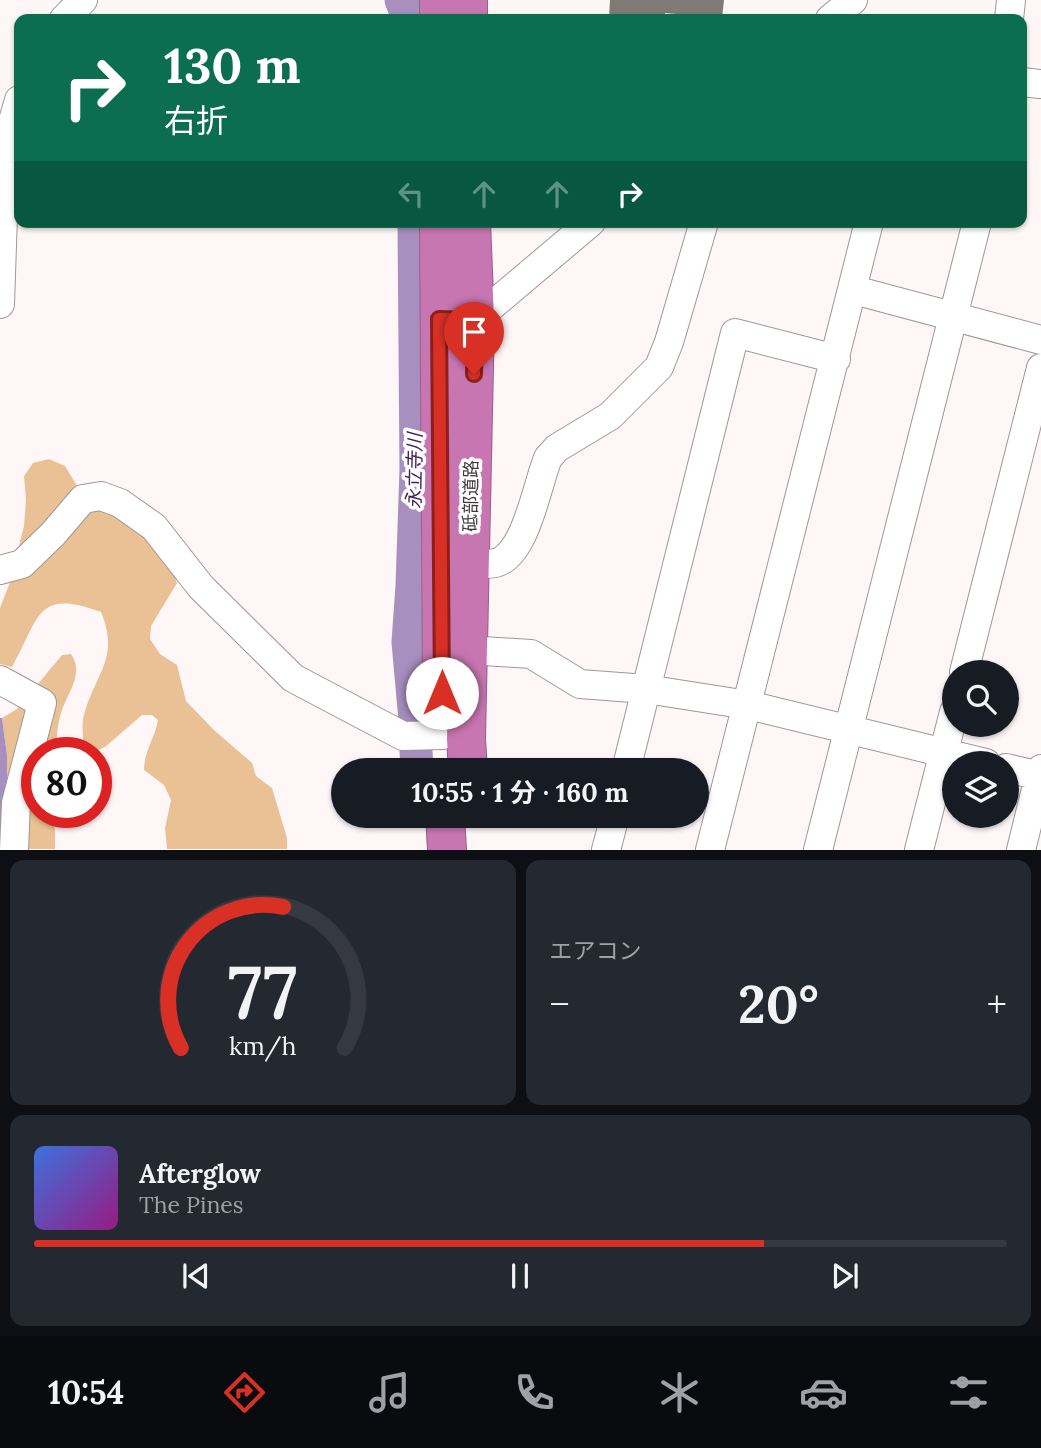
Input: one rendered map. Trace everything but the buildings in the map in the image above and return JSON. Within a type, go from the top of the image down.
[{"type":"highway","name":"砥部道路","points":[[440,228],[457,320]]},
{"type":"highway","name":"砥部道路","points":[[444,753],[455,562],[457,320],[470,228]]},
{"type":"highway","name":"砥部道路","points":[[455,562],[468,650],[467,758]]},
{"type":"highway","points":[[446,828],[447,849]]},
{"type":"highway","points":[[472,828],[473,849]]},
{"type":"street","points":[[836,14],[853,0]]},
{"type":"street","points":[[0,304],[4,186],[9,135],[14,118]]},
{"type":"street","points":[[457,320],[584,228]]},
{"type":"street","points":[[455,562],[493,563],[505,559],[522,533],[548,458],[557,448],[610,416],[659,367],[669,342],[702,228]]},
{"type":"street","points":[[710,849],[868,228]]},
{"type":"street","points":[[818,849],[976,228]]},
{"type":"street","points":[[854,290],[1041,340]]},
{"type":"street","points":[[629,758],[736,333],[836,359]]},
{"type":"street","points":[[967,660],[1041,368]]},
{"type":"street","points":[[0,570],[22,564],[83,499],[101,496],[120,503],[153,527],[201,587],[293,678],[403,736],[444,753]]},
{"type":"street","points":[[468,650],[531,654],[580,684],[646,689],[748,705],[942,753]]},
{"type":"street","points":[[0,680],[42,703]]},
{"type":"street","points":[[0,694],[42,703]]},
{"type":"street","points":[[14,849],[16,803],[42,703]]},
{"type":"street","points":[[919,849],[942,757]]},
{"type":"street","points":[[1019,770],[1040,774],[1021,849]]},
{"type":"street","points":[[606,849],[612,828]]},
{"type":"shaded area","points":[[49,459],[65,466],[79,489],[132,520],[172,568],[177,583],[151,626],[150,639],[160,654],[177,665],[186,701],[252,763],[256,776],[272,788],[287,838],[287,849],[167,849],[165,828],[171,800],[164,785],[144,770],[158,720],[152,715],[142,715],[112,741],[112,737],[83,737],[83,719],[87,704],[107,655],[108,643],[101,612],[79,605],[51,606],[42,612],[35,622],[12,667],[0,664],[0,608],[9,585],[24,526],[24,476],[33,463]]},
{"type":"shaded area","points":[[71,654],[75,661],[76,676],[60,718],[57,737],[21,737],[21,828],[54,828],[55,849],[7,849],[7,755],[2,718],[17,709],[62,655]]},
{"type":"shaded area","points":[[0,718],[7,755],[7,849],[0,850]]},
{"type":"waterway","name":"永立寺川","points":[[401,0],[407,14]]},
{"type":"waterway","name":"永立寺川","points":[[414,228],[416,469],[408,642],[415,720]]},
{"type":"waterway","name":"永立寺川","points":[[416,751],[416,758]]},
{"type":"route","points":[[442,693],[439,319],[475,320],[474,374]]}]
